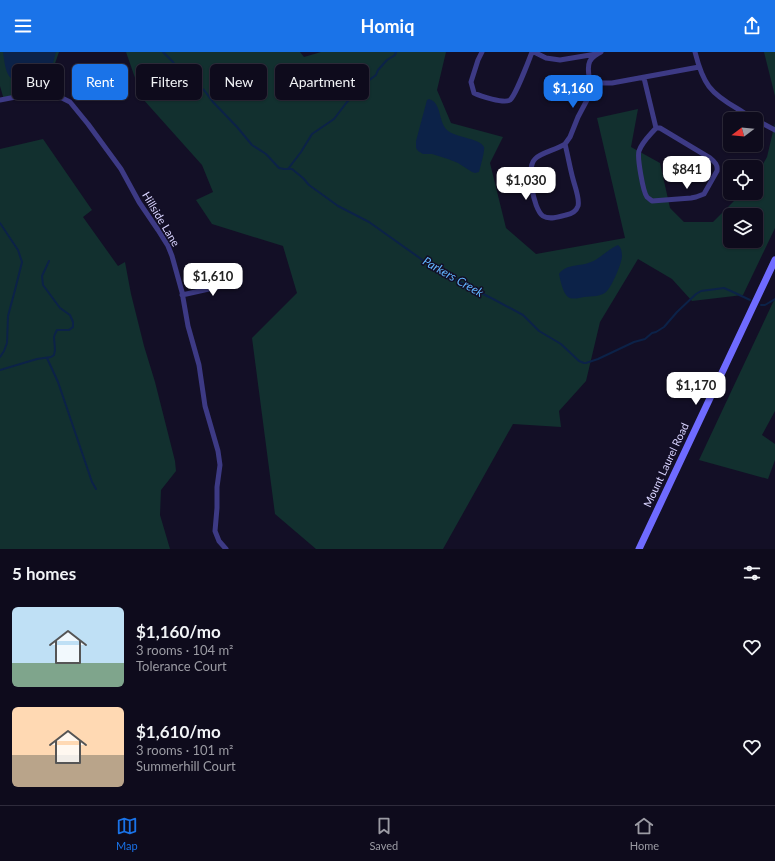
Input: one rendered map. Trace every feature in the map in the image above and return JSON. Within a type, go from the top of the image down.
[{"type":"main road","name":"Mount Laurel Road","points":[[639,549],[775,260]]},
{"type":"street","points":[[482,52],[471,82],[474,93],[480,96],[505,102],[510,100],[514,93],[533,52],[546,58],[560,60],[600,52]]},
{"type":"street","points":[[600,52],[591,58],[588,64],[589,76],[594,82],[598,83],[612,83],[644,78],[699,67]]},
{"type":"street","points":[[695,52],[699,67],[707,84],[713,92],[721,99],[742,112]]},
{"type":"street","points":[[644,78],[656,128]]},
{"type":"street","points":[[565,144],[576,188],[578,206],[575,211],[570,214],[552,218],[546,217],[541,215],[535,204],[530,176],[532,163],[535,158],[565,144],[570,137],[594,82]]},
{"type":"street","name":"Hillside Lane","points":[[0,100],[31,94],[44,94],[62,98],[70,102],[121,169],[172,256],[200,371],[205,406],[218,451],[220,465],[217,487],[216,532],[219,541],[226,549]]},
{"type":"street","points":[[763,124],[775,130]]},
{"type":"street","points":[[656,128],[660,128],[716,163],[717,171],[704,194],[691,198],[652,201],[647,197],[644,191],[638,157],[642,145],[656,128]]},
{"type":"street","points":[[182,295],[240,282]]},
{"type":"green space","points":[[0,52],[59,52],[55,64],[12,64],[12,98],[4,100],[0,86]]},
{"type":"green space","points":[[126,52],[300,52],[304,57],[321,52],[446,52],[437,90],[451,123],[503,137],[490,163],[506,228],[536,254],[625,238],[597,118],[638,109],[631,147],[660,163],[670,208],[684,222],[713,222],[723,212],[723,248],[763,248],[763,208],[727,208],[735,200],[763,200],[763,164],[767,157],[775,123],[775,228],[743,295],[692,301],[672,279],[638,259],[600,322],[586,381],[559,411],[561,427],[513,424],[443,549],[316,549],[275,514],[252,338],[297,293],[283,246],[212,224],[196,200],[213,192],[202,165],[144,100],[202,100],[202,64],[136,64],[136,81]]},
{"type":"green space","points":[[764,52],[775,52],[775,96]]},
{"type":"green space","points":[[43,139],[92,210],[83,217],[118,266],[125,262],[131,294],[144,346],[155,382],[175,461],[176,471],[161,490],[160,515],[170,549],[0,549],[0,149]]},
{"type":"green space","points":[[775,298],[775,411],[762,435],[775,444],[775,460],[768,479],[699,460]]},
{"type":"water","points":[[3,52],[56,52],[53,64],[12,64],[12,79],[8,74]]},
{"type":"water","points":[[429,99],[436,104],[442,122],[447,130],[456,135],[482,144],[484,149],[479,172],[472,172],[458,163],[448,159],[432,154],[423,154],[418,151],[416,148],[416,141],[427,100]]},
{"type":"water","points":[[618,245],[622,251],[622,259],[614,280],[605,293],[576,298],[570,298],[566,295],[559,274],[562,271],[566,268],[587,264]]},
{"type":"waterway","name":"Parkers Creek","points":[[163,52],[185,77],[204,90],[252,145],[266,154],[279,168],[292,169],[309,185],[338,206],[369,222],[438,271],[523,315],[539,331],[561,344],[579,361],[586,363],[634,342],[645,339],[652,333],[664,327],[677,312],[701,291],[724,288],[750,300]]},
{"type":"waterway","points":[[288,169],[312,134],[334,119],[347,102],[376,75],[378,70],[387,60],[395,55],[396,52]]},
{"type":"waterway","points":[[0,223],[18,250],[22,262],[8,316],[7,343],[0,357]]},
{"type":"waterway","points":[[0,370],[37,359],[51,357],[54,355],[54,337],[57,330],[69,330],[73,327],[73,322],[70,315],[60,308],[43,285],[42,276],[49,261]]},
{"type":"waterway","name":"Parkers Creek","points":[[761,305],[765,305],[775,299]]},
{"type":"waterway","points":[[47,358],[58,382],[92,482],[96,489]]}]
